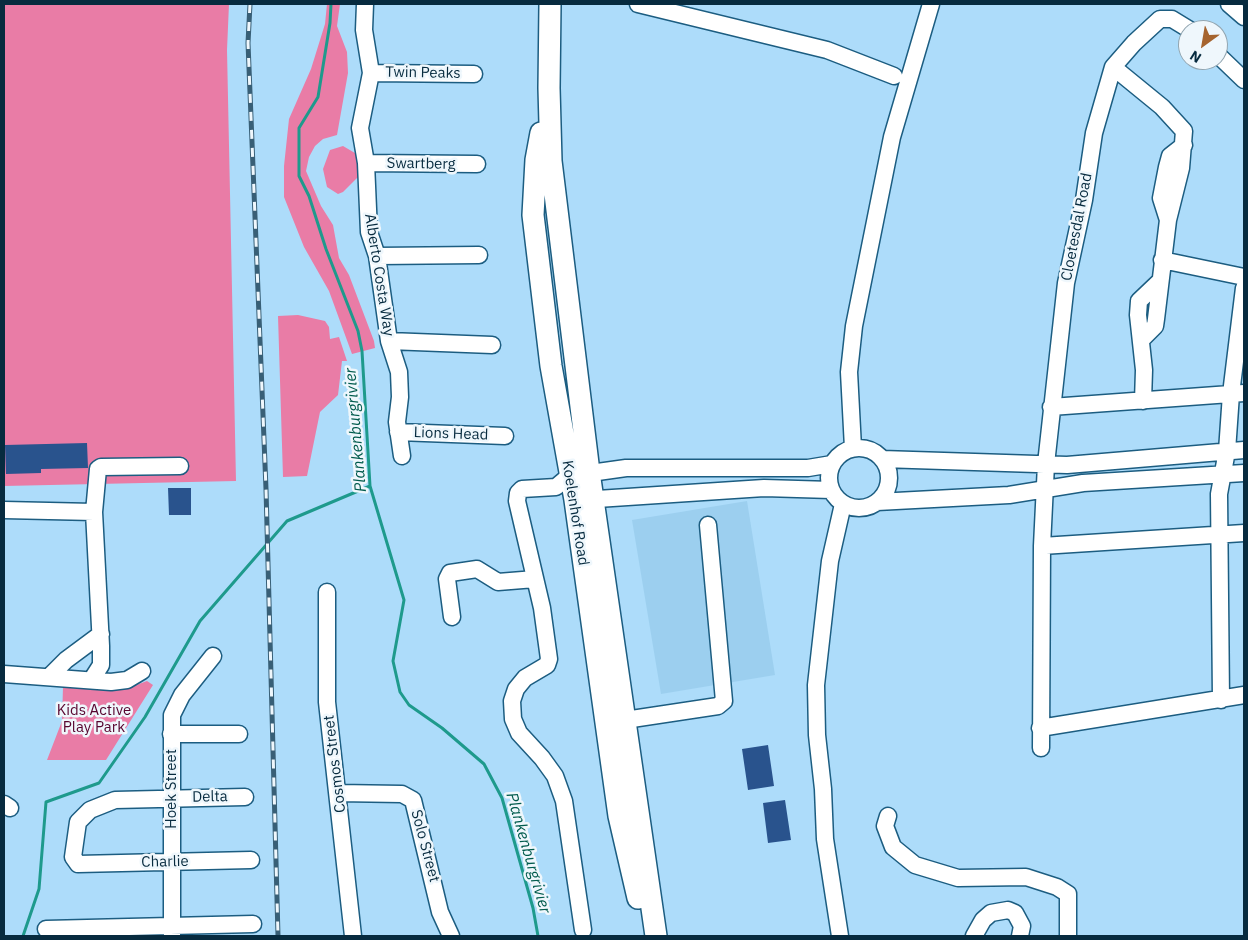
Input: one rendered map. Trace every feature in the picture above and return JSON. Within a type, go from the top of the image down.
[{"type":"main road","name":"Koelenhof Road","points":[[550,4],[548,88],[551,162],[571,478],[584,499],[625,720],[656,936]]},
{"type":"main road","name":"Koelenhof Road","points":[[584,499],[619,816],[647,936]]},
{"type":"street","name":"Alberto Costa Way","points":[[365,4],[364,30],[371,73],[360,128],[366,163],[369,232],[376,256],[389,341],[400,384],[398,432],[402,456]]},
{"type":"street","points":[[638,4],[827,50],[894,76]]},
{"type":"street","points":[[853,448],[850,372],[854,326],[892,137],[931,4]]},
{"type":"street","points":[[1229,4],[1244,17]]},
{"type":"street","name":"Cloetesdal Road","points":[[1041,748],[1042,546],[1046,464],[1066,284],[1084,200],[1094,133],[1113,67],[1149,27],[1160,19],[1172,19],[1178,23]]},
{"type":"street","points":[[1228,65],[1244,80]]},
{"type":"street","points":[[1113,67],[1162,107],[1184,132],[1178,185],[1168,220],[1159,282],[1139,301],[1138,314],[1142,340],[1143,401]]},
{"type":"street","name":"Twin Peaks","points":[[371,73],[474,74]]},
{"type":"street","name":"Swartberg","points":[[366,163],[477,164]]},
{"type":"street","points":[[376,256],[479,255]]},
{"type":"street","points":[[1162,260],[1244,277]]},
{"type":"street","points":[[1220,700],[1219,494],[1238,394],[1244,288]]},
{"type":"street","points":[[389,341],[492,345]]},
{"type":"street","points":[[1051,407],[1238,394]]},
{"type":"street","name":"Lions Head","points":[[398,432],[505,436]]},
{"type":"street","points":[[1244,450],[1067,465],[882,459],[869,450],[853,448],[844,451],[832,464],[829,472],[831,490],[843,504],[860,508],[877,502],[1009,495],[1083,483],[1244,473]]},
{"type":"street","points":[[877,502],[888,486],[889,477],[882,459]]},
{"type":"street","points":[[583,930],[564,801],[555,776],[542,758],[519,733],[513,719],[512,701],[516,689],[525,678],[545,668],[549,662],[549,645],[517,496],[522,490],[571,478],[626,468],[808,468],[832,464]]},
{"type":"street","points":[[92,680],[101,665],[94,512],[99,468],[180,466]]},
{"type":"street","points":[[571,478],[584,499],[757,489],[831,490]]},
{"type":"street","points":[[840,936],[825,839],[823,789],[817,735],[816,684],[830,561],[843,504]]},
{"type":"street","points":[[4,510],[94,512]]},
{"type":"street","points":[[625,720],[718,706],[724,701],[708,525]]},
{"type":"street","points":[[1042,546],[1244,533]]},
{"type":"street","points":[[452,617],[447,579],[450,573],[477,569],[498,582],[535,579]]},
{"type":"street","name":"Cosmos Street","points":[[327,592],[327,702],[353,936]]},
{"type":"street","points":[[48,677],[66,660],[101,634]]},
{"type":"street","name":"Hoek Street","points":[[172,931],[172,715],[177,703],[213,656]]},
{"type":"street","points":[[4,674],[111,682],[127,680],[142,671]]},
{"type":"street","points":[[1040,728],[1244,696]]},
{"type":"street","points":[[172,734],[239,734]]},
{"type":"street","name":"Solo Street","points":[[338,792],[402,794],[413,800],[440,912],[451,936]]},
{"type":"street","name":"Delta","points":[[78,864],[73,857],[78,822],[90,810],[115,800],[245,797]]},
{"type":"street","points":[[888,816],[885,826],[893,847],[915,865],[958,878],[1026,877],[1057,887],[1068,894],[1068,936]]},
{"type":"street","name":"Charlie","points":[[78,864],[251,860]]},
{"type":"street","points":[[974,936],[983,920],[991,914],[1008,910],[1015,912],[1022,926],[1020,936]]},
{"type":"street","points":[[46,929],[172,931],[253,924]]},
{"type":"shaded area","points":[[747,501],[775,675],[661,694],[632,520]]},
{"type":"green space","points":[[4,4],[229,4],[227,50],[236,481],[4,486]]},
{"type":"green space","points":[[327,4],[340,4],[337,26],[347,52],[348,73],[337,135],[323,139],[315,146],[309,157],[306,171],[321,206],[333,225],[339,258],[349,275],[374,341],[375,348],[352,354],[329,291],[304,247],[284,197],[284,166],[289,119],[311,69],[325,24]]},
{"type":"green space","points":[[343,146],[360,156],[360,175],[343,192],[338,194],[327,187],[323,169],[330,150]]},
{"type":"green space","points":[[298,315],[325,321],[329,327],[330,339],[339,337],[347,361],[342,361],[338,395],[320,412],[307,476],[283,477],[278,316]]},
{"type":"green space","name":"Kids Active Play Park","points":[[147,681],[153,685],[106,760],[47,760],[62,721],[63,687],[123,690]]},
{"type":"building","points":[[87,443],[88,468],[41,469],[41,473],[6,474],[5,445]]},
{"type":"building","points":[[168,488],[191,488],[191,515],[169,515]]},
{"type":"building","points":[[768,745],[774,786],[748,790],[742,749]]},
{"type":"building","points":[[785,800],[791,840],[768,843],[763,803]]},
{"type":"waterway","name":"Plankenburgrivier","points":[[331,4],[330,23],[318,97],[299,128],[299,176],[309,196],[326,249],[358,331],[362,351],[370,486],[404,600],[393,661],[400,692],[409,705],[442,728],[484,764],[502,798],[533,908],[538,936]]},
{"type":"waterway","points":[[23,936],[39,889],[46,802],[99,783],[145,717],[200,621],[287,521],[370,486]]},
{"type":"railway","points":[[250,4],[248,43],[266,489],[278,936]]}]
